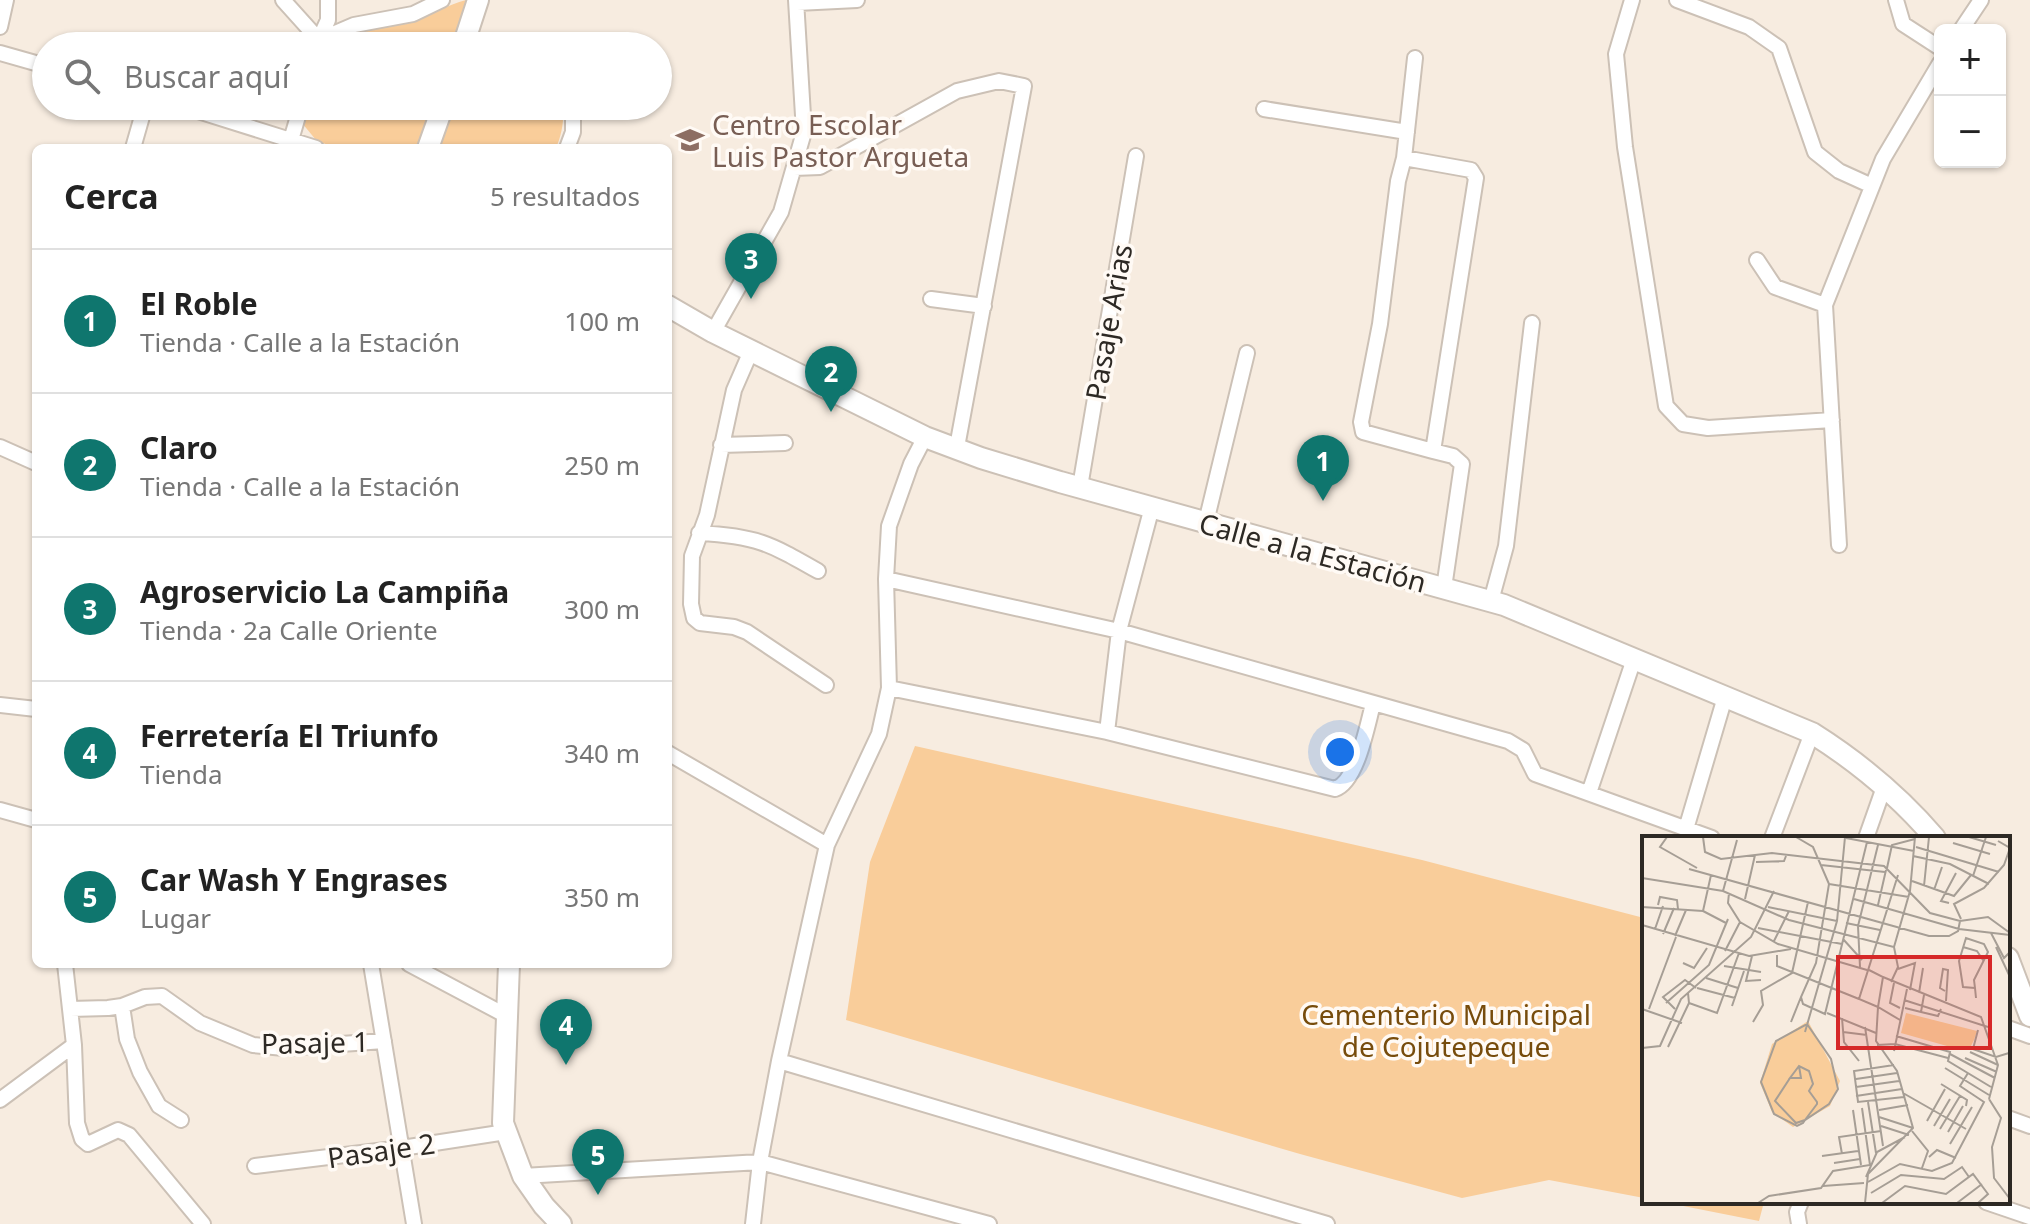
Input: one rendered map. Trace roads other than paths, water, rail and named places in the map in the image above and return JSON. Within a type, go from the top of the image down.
[{"type":"street","points":[[0,27],[6,0]]},
{"type":"street","points":[[283,0],[309,32]]},
{"type":"street","points":[[323,32],[328,20],[328,0]]},
{"type":"street","points":[[340,32],[354,25],[413,14],[442,0]]},
{"type":"street","points":[[468,32],[478,0]]},
{"type":"street","points":[[713,332],[781,212],[804,132],[796,2],[857,0]]},
{"type":"street","points":[[1632,0],[1616,54],[1625,147],[1666,406],[1683,424],[1708,428],[1832,420]]},
{"type":"street","points":[[1677,0],[1749,27],[1779,48],[1815,152],[1839,171],[1872,186]]},
{"type":"street","points":[[1896,0],[1903,24],[1934,44]]},
{"type":"street","points":[[1965,24],[1981,0]]},
{"type":"street","points":[[0,53],[32,62]]},
{"type":"street","points":[[1415,58],[1380,324],[1361,422],[1363,432],[1453,456],[1462,464],[1444,588]]},
{"type":"street","points":[[1839,545],[1825,305],[1883,159],[1934,73]]},
{"type":"street","points":[[794,168],[820,167],[957,91],[999,81],[1024,86],[957,447]]},
{"type":"street","points":[[1264,109],[1407,132]]},
{"type":"street","points":[[134,144],[141,120]]},
{"type":"street","points":[[227,120],[304,144]]},
{"type":"street","points":[[291,140],[297,120]]},
{"type":"street","points":[[429,144],[438,120]]},
{"type":"street","points":[[568,144],[573,120]]},
{"type":"street","name":"Pasaje Arias","points":[[1080,487],[1136,156]]},
{"type":"street","points":[[1404,158],[1471,170],[1476,178],[1433,451]]},
{"type":"street","points":[[1757,260],[1775,287],[1825,305]]},
{"type":"street","points":[[931,299],[984,306]]},
{"type":"street","name":"Calle a la Estación","points":[[672,308],[713,332],[925,437],[981,458],[1491,601],[1812,733],[1836,748],[1910,809],[1933,836]]},
{"type":"street","points":[[1491,601],[1506,546],[1532,323]]},
{"type":"street","points":[[751,351],[734,390],[707,515],[692,556],[691,604],[694,618],[700,623],[734,627],[747,632],[826,685]]},
{"type":"street","points":[[1206,522],[1247,353]]},
{"type":"street","points":[[753,1224],[760,1162],[779,1061],[827,845],[879,734],[889,688],[886,579],[889,526],[911,464],[925,437]]},
{"type":"street","points":[[721,445],[785,443]]},
{"type":"street","points":[[0,447],[32,461]]},
{"type":"street","points":[[1104,732],[1119,631],[1152,507]]},
{"type":"street","points":[[699,533],[754,538],[772,544],[818,571]]},
{"type":"street","points":[[886,579],[1119,631],[1515,743],[1523,750],[1535,774],[1706,836]]},
{"type":"street","points":[[1589,793],[1634,659]]},
{"type":"street","points":[[889,688],[1104,732],[1335,789],[1344,786],[1352,775],[1373,704]]},
{"type":"street","points":[[1686,829],[1725,697]]},
{"type":"street","points":[[0,705],[32,709]]},
{"type":"street","points":[[1773,836],[1812,733]]},
{"type":"street","points":[[672,755],[827,845]]},
{"type":"street","points":[[1867,836],[1884,787]]},
{"type":"street","points":[[0,810],[32,819]]},
{"type":"street","points":[[2010,963],[2030,1016]]},
{"type":"street","points":[[65,968],[74,1045],[77,1123],[82,1139],[88,1144],[118,1130],[129,1135],[203,1224]]},
{"type":"street","points":[[372,968],[414,1224]]},
{"type":"street","points":[[417,968],[507,1016]]},
{"type":"street","points":[[509,968],[503,1123],[523,1176],[561,1224]]},
{"type":"street","name":"Pasaje 1","points":[[70,1009],[122,1006],[145,997],[162,996],[200,1023],[253,1045],[284,1048],[384,1041]]},
{"type":"street","points":[[122,1006],[127,1039],[140,1072],[159,1106],[181,1120]]},
{"type":"street","points":[[2010,1029],[2030,1036]]},
{"type":"street","points":[[0,1100],[74,1045]]},
{"type":"street","points":[[779,1061],[1327,1224]]},
{"type":"street","points":[[2010,1119],[2030,1126]]},
{"type":"street","name":"Pasaje 2","points":[[255,1166],[506,1132]]},
{"type":"street","points":[[523,1176],[760,1162],[948,1219],[989,1224]]},
{"type":"street","points":[[1799,1224],[1797,1212],[1800,1204]]},
{"type":"street","points":[[1992,1204],[2030,1217]]},
{"type":"place","name":"Centro Escolar Luis Pastor Argueta","points":[[690,140]]},
{"type":"place","name":"Agroservicio La Campiña","points":[[751,299]]},
{"type":"place","name":"Claro","points":[[831,412]]},
{"type":"place","name":"El Roble","points":[[1323,501]]},
{"type":"place","name":"Ferretería El Triunfo","points":[[566,1065]]},
{"type":"place","name":"Car Wash Y Engrases","points":[[598,1195]]},
{"type":"park label","name":"Cementerio Municipal de Cojutepeque","points":[[1446,1030]]}]
